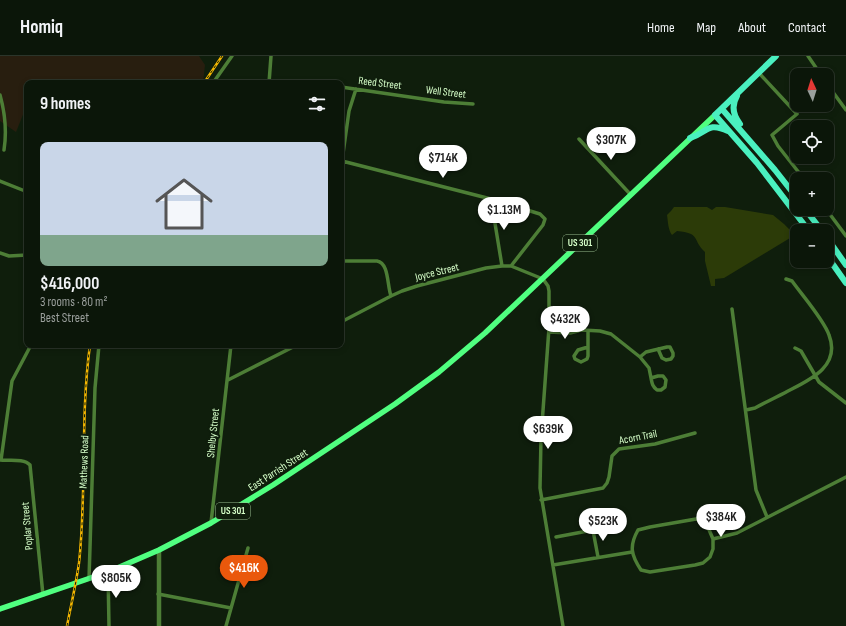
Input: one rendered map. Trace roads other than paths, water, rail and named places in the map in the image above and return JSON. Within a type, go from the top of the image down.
[{"type":"highway","name":"US 301","points":[[715,115],[776,56]]},
{"type":"highway","points":[[738,93],[735,100],[734,115],[775,170]]},
{"type":"highway","points":[[722,109],[790,189]]},
{"type":"highway","points":[[715,115],[774,184],[804,224]]},
{"type":"highway","points":[[690,138],[697,136],[706,129],[713,127],[720,128],[731,133]]},
{"type":"highway","points":[[810,216],[817,224]]},
{"type":"highway","points":[[834,248],[846,265]]},
{"type":"highway","points":[[834,266],[846,283]]},
{"type":"main road","name":"US 301","points":[[543,279],[715,115]]},
{"type":"main road","name":"East Parrish Street","points":[[0,609],[108,572],[159,550],[212,523],[240,506],[395,404],[443,368],[485,333],[543,279]]},
{"type":"street","points":[[215,80],[232,56]]},
{"type":"street","points":[[269,80],[271,56]]},
{"type":"street","points":[[808,56],[816,68]]},
{"type":"street","points":[[759,73],[797,114],[772,135],[778,146],[798,172]]},
{"type":"street","name":"Reed Street","points":[[344,87],[417,97]]},
{"type":"street","points":[[344,147],[349,111],[356,89]]},
{"type":"street","points":[[834,94],[846,110]]},
{"type":"street","points":[[0,95],[5,121],[6,136],[4,150]]},
{"type":"street","name":"Well Street","points":[[417,97],[444,102],[473,104]]},
{"type":"street","points":[[0,121],[5,121]]},
{"type":"street","points":[[579,139],[631,195]]},
{"type":"street","points":[[344,162],[491,199],[540,214],[545,219],[543,225],[511,266]]},
{"type":"street","points":[[0,181],[24,191]]},
{"type":"street","points":[[491,199],[502,266]]},
{"type":"street","points":[[831,216],[846,236]]},
{"type":"street","points":[[0,253],[9,256],[24,255]]},
{"type":"street","points":[[344,261],[377,260],[382,262],[385,267],[391,296]]},
{"type":"street","name":"Joyce Street","points":[[344,320],[391,296],[417,286],[486,268],[511,266],[543,279]]},
{"type":"street","points":[[543,279],[548,286],[549,291],[549,330],[540,461],[542,500],[564,626]]},
{"type":"street","points":[[746,410],[755,408],[815,377],[826,365],[829,357],[831,346],[830,338],[824,326],[792,282],[786,279]]},
{"type":"street","points":[[732,309],[756,490],[767,517]]},
{"type":"street","points":[[549,330],[570,329],[579,331],[600,331],[611,334],[640,357],[648,368],[653,387],[657,390],[661,390],[665,387],[666,380],[663,376],[651,378]]},
{"type":"street","points":[[588,331],[588,347],[588,356],[585,361],[581,362],[575,359],[574,356],[578,350],[588,347]]},
{"type":"street","points":[[640,357],[646,352],[661,347],[670,347],[673,356],[671,359],[666,360],[662,358],[658,349]]},
{"type":"street","points":[[0,460],[12,380],[29,348]]},
{"type":"street","name":"Mathews Road","points":[[89,579],[95,388],[99,348]]},
{"type":"street","name":"Shelby Street","points":[[212,523],[231,348]]},
{"type":"street","points":[[228,380],[291,348]]},
{"type":"street","points":[[795,348],[801,351],[815,377],[823,386],[846,403]]},
{"type":"street","name":"Acorn Trail","points":[[542,500],[603,488],[607,484],[609,477],[612,456],[619,449],[655,444],[695,433]]},
{"type":"street","name":"Poplar Street","points":[[0,460],[22,461],[28,462],[30,465],[43,595]]},
{"type":"street","points":[[713,539],[737,533],[846,478]]},
{"type":"street","points":[[696,519],[701,520],[707,525],[713,539],[713,550],[710,557],[703,563],[650,572],[641,570],[636,563],[632,552],[632,541],[638,530],[696,519]]},
{"type":"street","points":[[591,520],[598,557]]},
{"type":"street","points":[[556,537],[593,530]]},
{"type":"street","points":[[226,626],[248,548]]},
{"type":"street","points":[[158,626],[159,550]]},
{"type":"street","points":[[553,565],[632,552]]},
{"type":"street","points":[[108,572],[108,626]]},
{"type":"street","points":[[158,594],[231,608]]},
{"type":"railway","points":[[206,80],[222,56]]},
{"type":"railway","points":[[67,626],[79,563],[83,509],[85,399],[90,348]]}]
